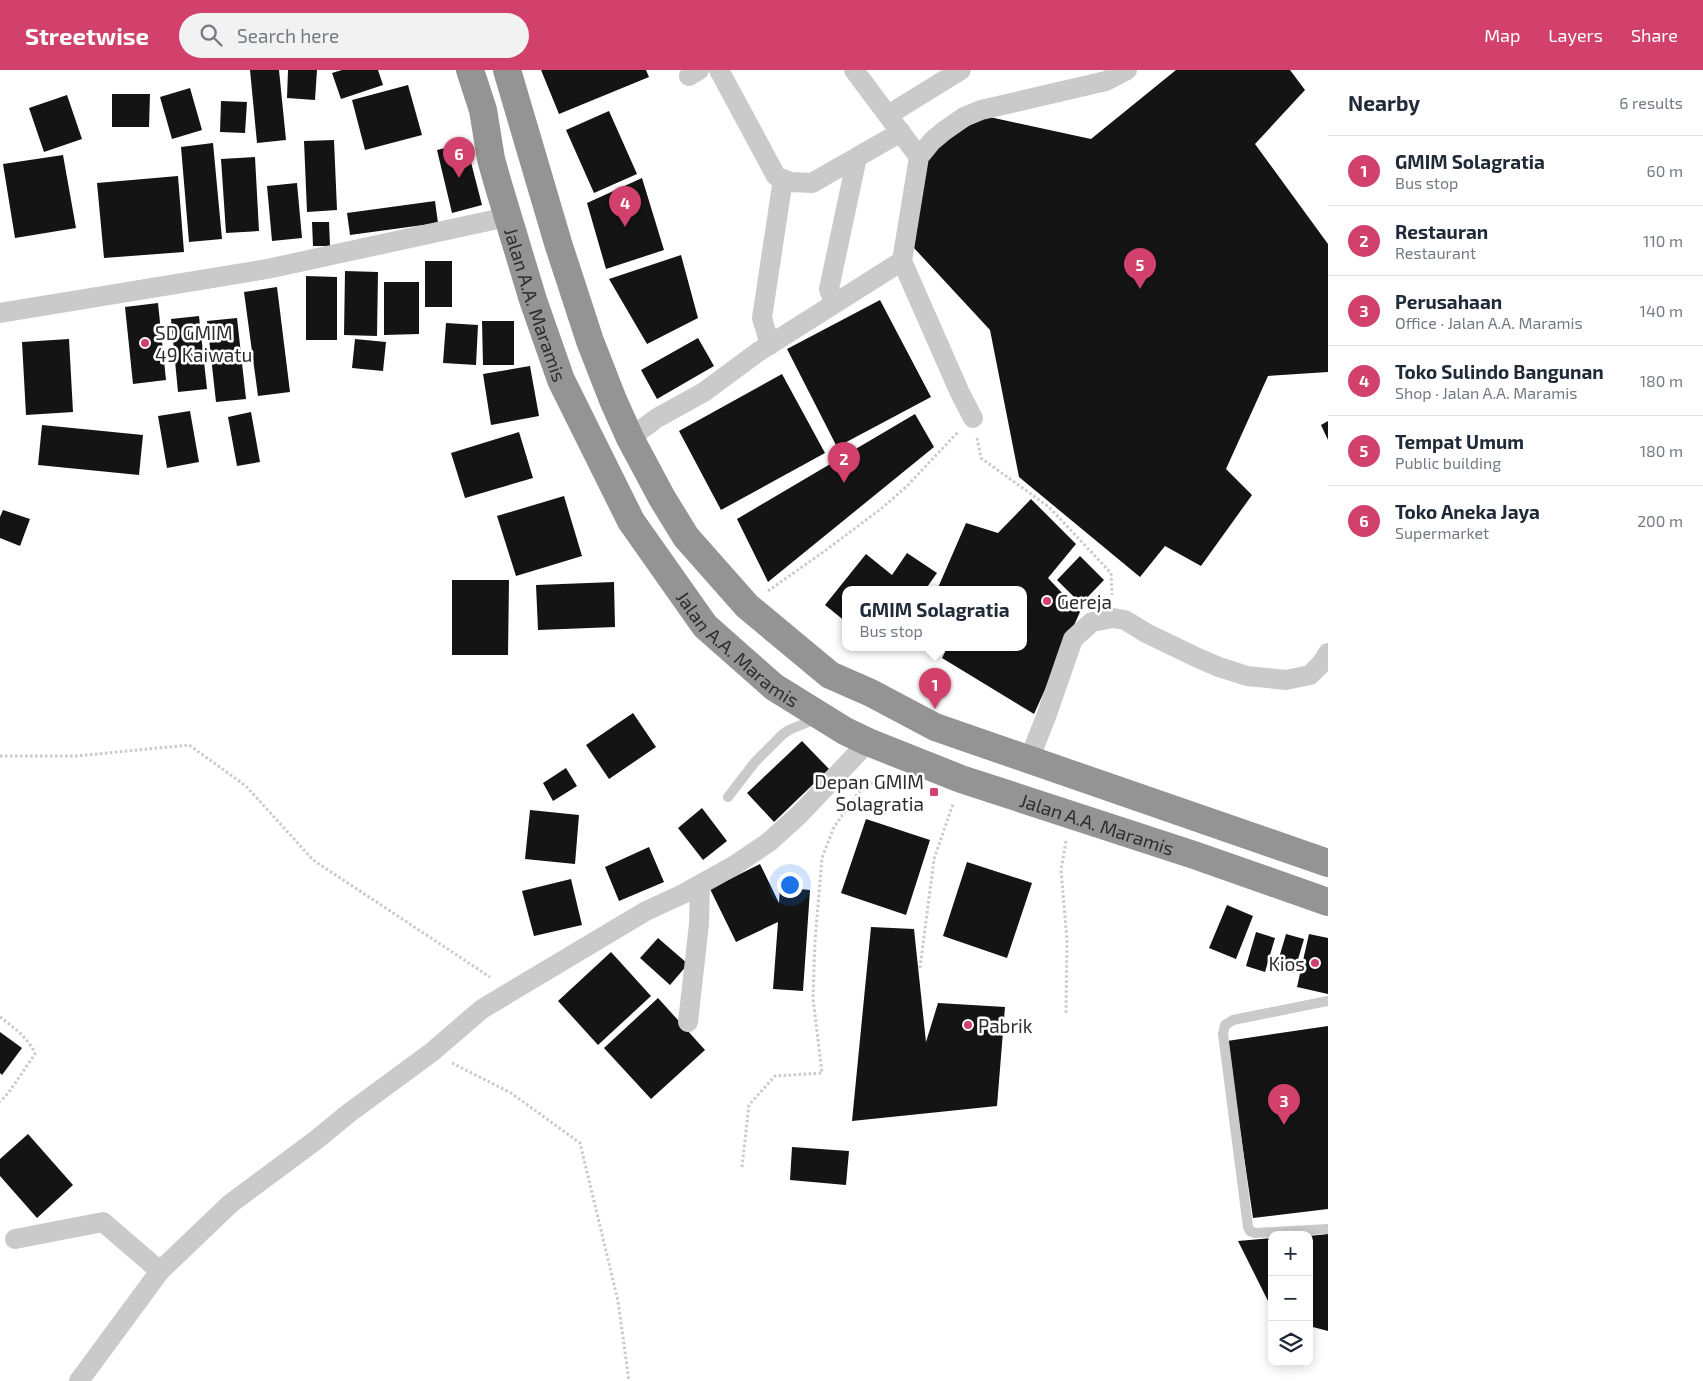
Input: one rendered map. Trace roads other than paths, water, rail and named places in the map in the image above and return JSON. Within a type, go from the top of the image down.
[{"type":"highway","name":"Jalan A.A. Maramis","points":[[470,70],[483,110],[491,159],[508,217],[533,300],[561,380],[631,521],[706,626],[774,687],[846,731],[868,742],[961,779],[1194,855],[1328,902]]},
{"type":"highway","points":[[507,70],[558,243],[590,341],[630,438],[662,498],[686,537],[747,606],[830,675],[871,693],[935,727],[1328,864]]},
{"type":"street","points":[[719,70],[776,176],[790,182],[812,183],[901,132]]},
{"type":"street","points":[[854,70],[919,157]]},
{"type":"street","points":[[888,114],[961,70]]},
{"type":"street","points":[[973,418],[960,393],[902,261],[919,157],[932,141],[944,131],[972,113],[1102,75],[1127,70]]},
{"type":"street","points":[[834,304],[829,289],[857,157]]},
{"type":"street","points":[[770,345],[762,318],[783,179]]},
{"type":"street","points":[[0,313],[43,304],[267,269],[508,217]]},
{"type":"street","points":[[630,438],[657,418],[704,392],[770,345],[902,261]]},
{"type":"street","points":[[1029,760],[1073,639],[1092,622],[1114,618],[1125,620],[1146,633],[1213,665],[1247,676],[1286,680],[1310,675],[1321,664],[1328,653]]},
{"type":"street","points":[[79,1381],[160,1271],[230,1204],[316,1140],[349,1112],[432,1052],[482,1009],[646,911],[700,885],[735,865],[769,842],[800,814],[868,742]]},
{"type":"street","points":[[688,1022],[699,924],[700,885]]},
{"type":"street","points":[[15,1239],[103,1222],[160,1271]]},
{"type":"lane","points":[[728,797],[755,762],[783,734],[822,716]]},
{"type":"lane","points":[[1328,1000],[1233,1020],[1225,1025],[1223,1034],[1250,1231],[1255,1233],[1328,1229]]},
{"type":"place","name":"Toko Aneka Jaya","points":[[459,178]]},
{"type":"place","name":"Toko Sulindo Bangunan","points":[[625,227]]},
{"type":"place","name":"Tempat Umum","points":[[1140,289]]},
{"type":"place","name":"SD GMIM 49 Kaiwatu","points":[[145,343]]},
{"type":"place","name":"Restauran","points":[[844,483]]},
{"type":"place","name":"Gereja","points":[[1047,601]]},
{"type":"place","name":"GMIM Solagratia","points":[[935,709]]},
{"type":"place","name":"Depan GMIM Solagratia","points":[[934,792]]},
{"type":"place","name":"Kios","points":[[1315,963]]},
{"type":"place","name":"Pabrik","points":[[968,1025]]},
{"type":"place","name":"Perusahaan","points":[[1284,1125]]}]
